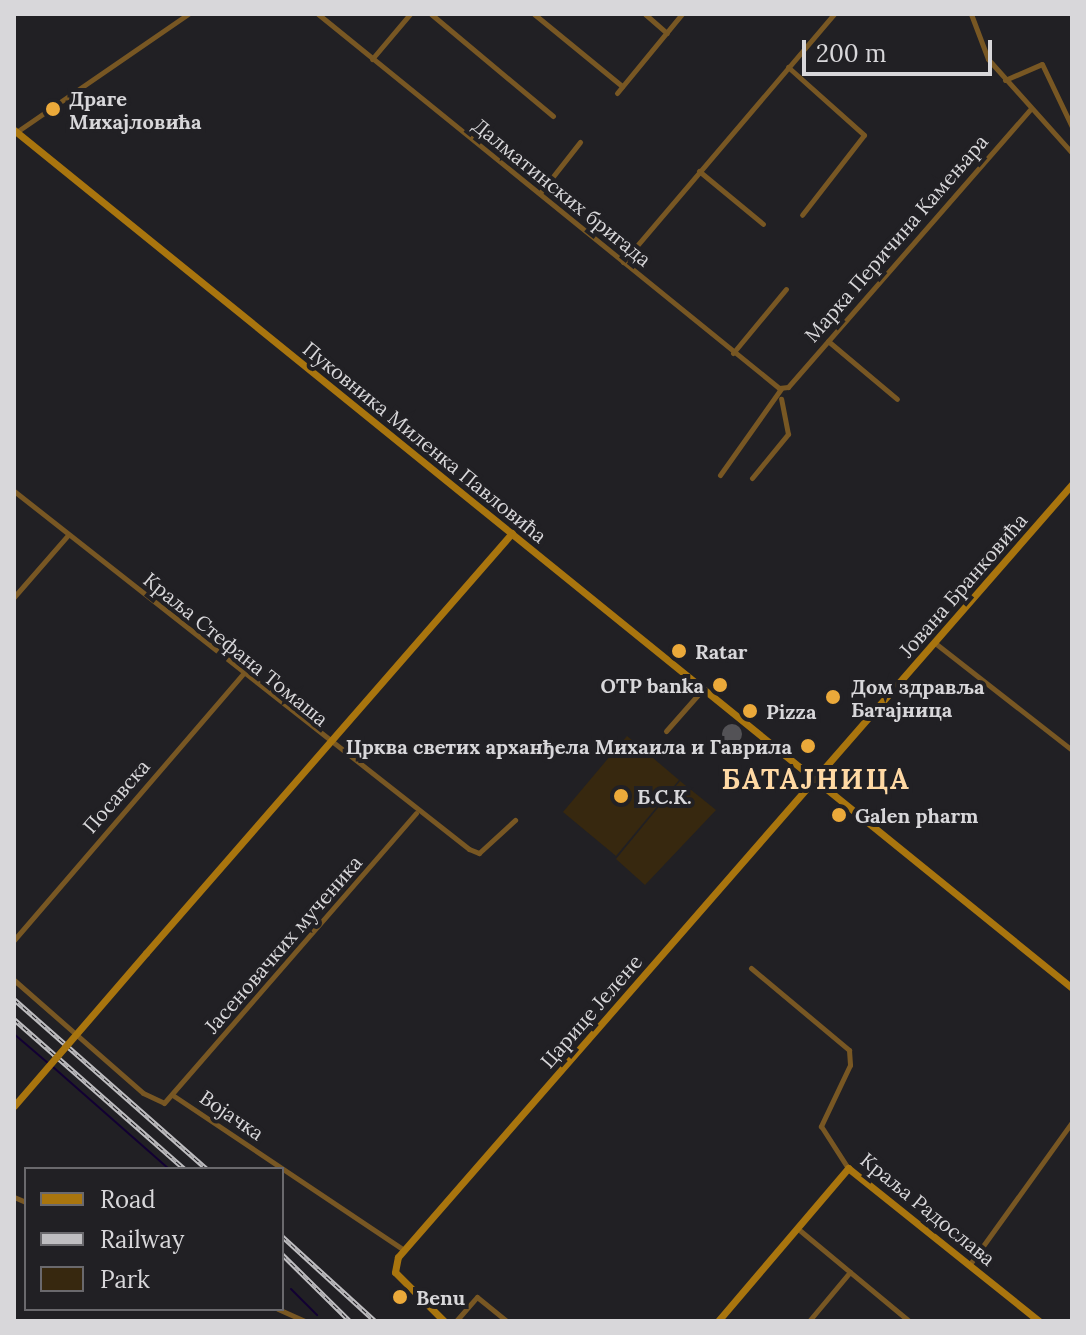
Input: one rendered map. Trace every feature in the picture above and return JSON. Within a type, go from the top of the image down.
[{"type":"main road","name":"Пуковника Миленка Павловића","points":[[15,132],[1072,988]]},
{"type":"main road","name":"Јована Бранковића","points":[[816,779],[1072,484]]},
{"type":"main road","points":[[14,1106],[331,745],[512,533]]},
{"type":"main road","name":"Царице Јелене","points":[[444,1321],[394,1266],[404,1250],[816,779]]},
{"type":"main road","points":[[718,1321],[848,1168]]},
{"type":"main road","name":"Краља Радослава","points":[[848,1168],[1039,1321]]},
{"type":"street","points":[[15,132],[188,14]]},
{"type":"street","name":"Далматинских бригада","points":[[318,14],[733,353],[785,388]]},
{"type":"street","points":[[372,59],[410,14]]},
{"type":"street","points":[[431,14],[553,116]]},
{"type":"street","points":[[534,14],[622,86]]},
{"type":"street","points":[[645,14],[667,33]]},
{"type":"street","points":[[617,93],[682,14]]},
{"type":"street","points":[[623,262],[834,14]]},
{"type":"street","points":[[971,14],[982,48],[1005,80],[1072,153]]},
{"type":"street","points":[[1005,80],[1042,64],[1072,127]]},
{"type":"street","points":[[788,67],[864,135],[802,215]]},
{"type":"street","name":"Марка Перичина Камењара","points":[[785,388],[1030,110]]},
{"type":"street","points":[[540,193],[580,142]]},
{"type":"street","points":[[699,171],[763,224]]},
{"type":"street","points":[[733,353],[786,289]]},
{"type":"street","points":[[828,341],[897,399]]},
{"type":"street","points":[[720,475],[781,398],[785,388]]},
{"type":"street","points":[[752,478],[788,434],[781,398]]},
{"type":"street","name":"Краља Стефана Томаша","points":[[14,491],[416,813],[475,852],[515,820]]},
{"type":"street","points":[[14,597],[68,535]]},
{"type":"street","points":[[935,643],[1072,750]]},
{"type":"street","name":"Посавска","points":[[14,940],[243,674]]},
{"type":"street","points":[[666,731],[704,688]]},
{"type":"street","name":"Јасеновачких мученика","points":[[174,1096],[416,813]]},
{"type":"street","name":"Краља Радослава","points":[[751,968],[849,1050],[850,1065],[821,1126],[848,1168]]},
{"type":"street","name":"Војачка","points":[[14,980],[152,1100],[162,1103],[174,1096],[280,1167]]},
{"type":"street","points":[[970,1264],[1072,1122]]},
{"type":"street","name":"Војачка","points":[[284,1170],[404,1250]]},
{"type":"street","points":[[796,1228],[909,1321]]},
{"type":"street","points":[[809,1321],[850,1272]]},
{"type":"street","points":[[456,1321],[477,1297],[507,1321]]},
{"type":"street","points":[[282,1311],[305,1321]]},
{"type":"green space","name":"Б.С.К.","points":[[627,736],[679,780],[616,856],[563,812]]},
{"type":"green space","points":[[680,781],[716,810],[645,885],[616,859]]},
{"type":"building","points":[[732,724],[739,727],[742,734],[739,741],[732,744],[725,741],[722,734],[725,727]]},
{"type":"waterway","points":[[14,1034],[48,1063]]},
{"type":"waterway","points":[[53,1067],[167,1167]]},
{"type":"waterway","points":[[291,1289],[317,1315]]},
{"type":"railway","points":[[14,999],[205,1167]]},
{"type":"railway","points":[[14,1019],[183,1167]]},
{"type":"railway","points":[[284,1238],[375,1321]]},
{"type":"railway","points":[[284,1256],[350,1321]]},
{"type":"place","name":"Драге Михајловића","points":[[53,109]]},
{"type":"place","name":"Ratar","points":[[679,651]]},
{"type":"place","name":"OTP banka","points":[[720,685]]},
{"type":"place","name":"Дом здравља Батајница","points":[[833,697]]},
{"type":"place","name":"Pizza","points":[[750,711]]},
{"type":"place","name":"Црква светих арханђела Михаила и Гаврила","points":[[808,746]]},
{"type":"place","name":"Б.С.К.","points":[[621,796]]},
{"type":"place","name":"Galen pharm","points":[[839,815]]},
{"type":"place","name":"Benu","points":[[400,1297]]},
{"type":"district","name":"БАТАЈНИЦА","points":[[816,779]]}]
